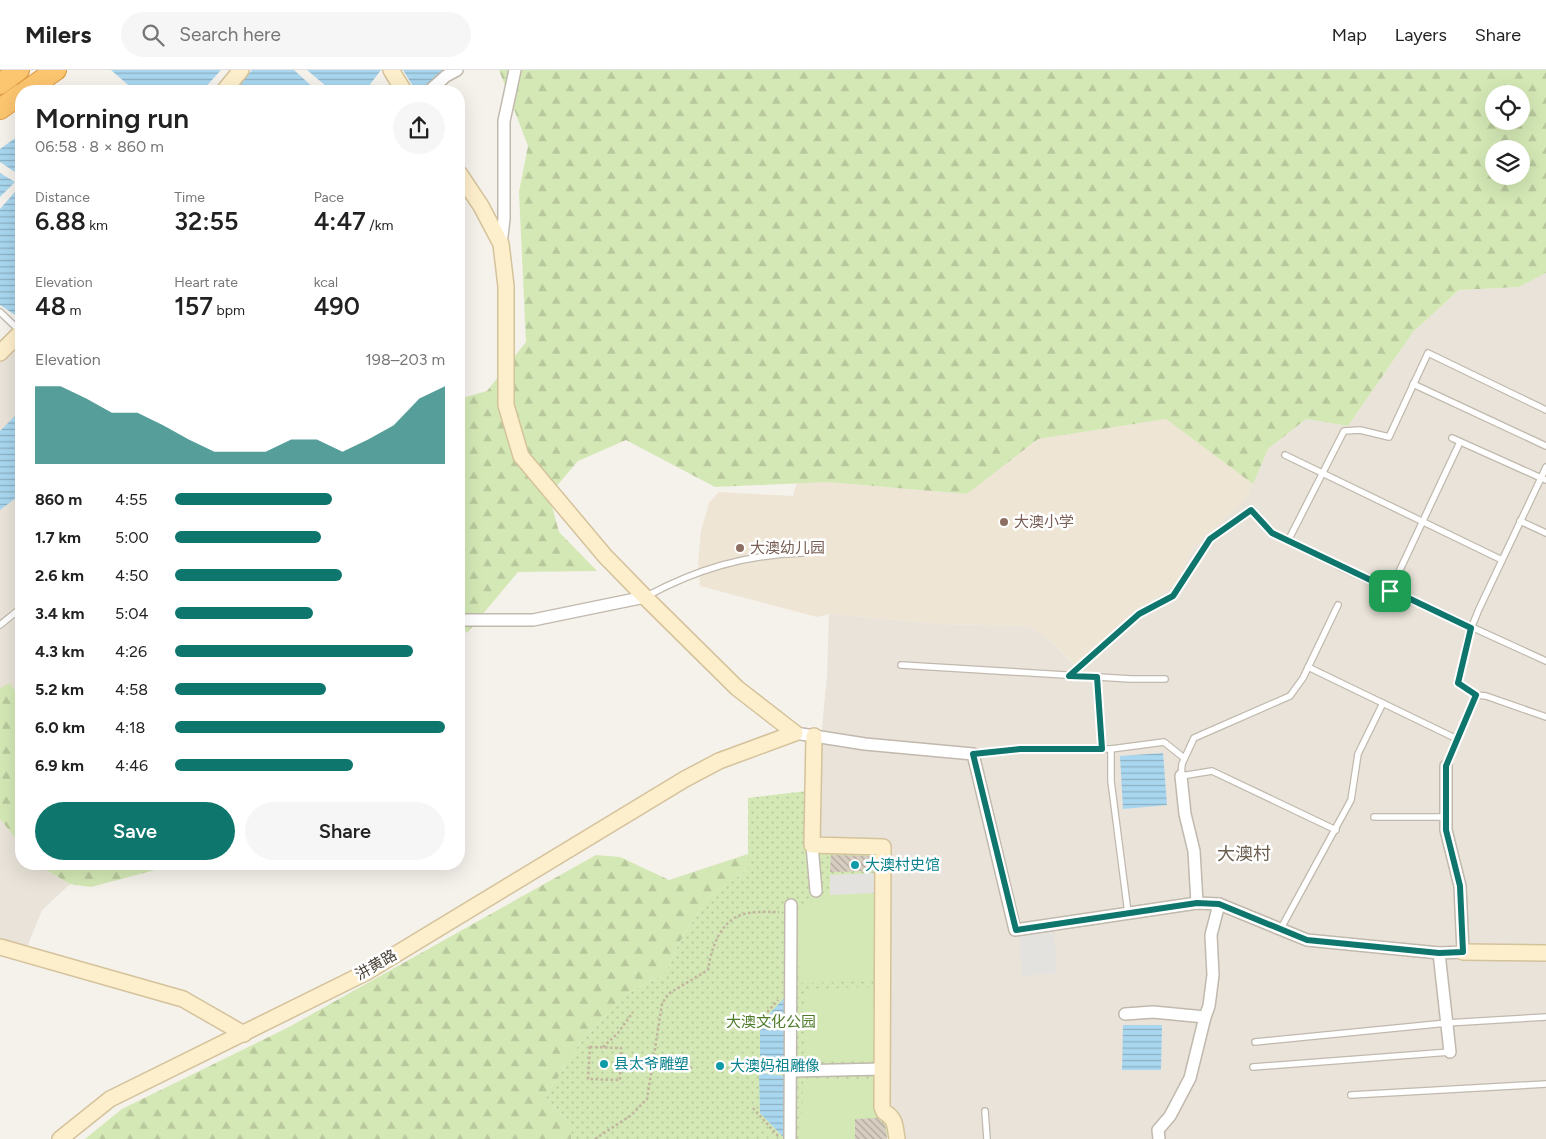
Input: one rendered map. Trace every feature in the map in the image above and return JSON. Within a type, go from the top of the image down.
[{"type":"highway","points":[[0,84],[19,70]]},
{"type":"highway","points":[[35,85],[56,70]]},
{"type":"highway","points":[[0,109],[15,98]]},
{"type":"main road","points":[[229,85],[241,70]]},
{"type":"main road","points":[[391,70],[400,85]]},
{"type":"main road","points":[[465,182],[481,206],[501,244],[506,286],[506,405],[521,456],[605,556],[645,597],[737,688],[795,733]]},
{"type":"main road","points":[[0,353],[15,338]]},
{"type":"main road","name":"汫黄路","points":[[60,1139],[110,1099],[244,1034],[365,972],[685,779],[719,761],[795,733]]},
{"type":"main road","points":[[814,736],[812,845],[883,847],[882,1107],[884,1112],[891,1116],[894,1122],[897,1139]]},
{"type":"main road","points":[[0,947],[183,999],[244,1034]]},
{"type":"main road","points":[[1463,952],[1546,953]]},
{"type":"street","points":[[436,85],[457,70]]},
{"type":"street","points":[[501,244],[504,219],[504,121],[514,70]]},
{"type":"street","points":[[465,620],[533,620],[645,597]]},
{"type":"street","points":[[795,733],[865,744],[973,754],[1016,930],[1197,903],[1219,904],[1307,940],[1439,953],[1463,952],[1460,886],[1446,830],[1446,766]]},
{"type":"street","points":[[1181,776],[1185,814],[1194,851],[1197,903]]},
{"type":"street","points":[[812,845],[816,891]]},
{"type":"street","points":[[1159,1139],[1158,1130],[1170,1116],[1190,1078],[1209,1006],[1213,975],[1211,935],[1219,904]]},
{"type":"street","points":[[790,1139],[792,1071],[791,908]]},
{"type":"street","points":[[1439,953],[1450,1052]]},
{"type":"street","points":[[1125,1014],[1153,1012],[1205,1017]]},
{"type":"street","points":[[792,1071],[883,1069]]},
{"type":"lane","points":[[0,312],[15,326]]},
{"type":"lane","points":[[1288,541],[1344,431],[1360,430],[1388,437],[1428,353],[1546,410]]},
{"type":"lane","points":[[1413,384],[1546,446]]},
{"type":"lane","points":[[1452,438],[1544,479]]},
{"type":"lane","points":[[1390,591],[1460,442]]},
{"type":"lane","points":[[1285,455],[1502,560]]},
{"type":"lane","points":[[1546,467],[1544,479],[1520,521],[1471,628],[1458,683],[1476,695],[1486,696],[1546,717]]},
{"type":"lane","points":[[1069,676],[1139,614],[1173,596],[1210,539],[1251,510],[1272,533],[1390,591],[1546,661]]},
{"type":"lane","points":[[1520,521],[1546,533]]},
{"type":"lane","points":[[645,597],[683,577],[750,557],[802,553]]},
{"type":"lane","points":[[1336,830],[1212,771],[1181,776],[1184,758],[1194,738],[1290,696],[1308,667],[1338,605]]},
{"type":"lane","points":[[0,625],[15,613]]},
{"type":"lane","points":[[901,665],[1069,676],[1165,679]]},
{"type":"lane","points":[[1308,667],[1457,739]]},
{"type":"lane","points":[[1097,677],[1102,749]]},
{"type":"lane","points":[[1446,766],[1476,695]]},
{"type":"lane","points":[[1280,930],[1351,800],[1358,754],[1383,703]]},
{"type":"lane","points":[[973,754],[1020,749],[1111,749],[1164,742],[1184,758]]},
{"type":"lane","points":[[1111,749],[1111,781],[1128,913]]},
{"type":"lane","points":[[1374,817],[1446,817]]},
{"type":"lane","points":[[1255,1042],[1447,1023],[1546,1017]]},
{"type":"lane","points":[[1253,1067],[1450,1052]]},
{"type":"lane","points":[[1351,1095],[1546,1084]]},
{"type":"lane","points":[[985,1111],[987,1139]]},
{"type":"path","points":[[595,1139],[630,1116],[647,1099],[662,1004],[668,994],[708,970],[710,952],[716,938],[742,914],[791,908]]},
{"type":"path","points":[[754,1027],[791,985]]},
{"type":"path","points":[[603,1047],[618,1033],[633,1012]]},
{"type":"path","points":[[590,1047],[603,1047],[621,1048],[620,1080],[588,1079],[590,1047]]},
{"type":"path","points":[[620,1064],[695,1068]]},
{"type":"path","points":[[756,1070],[772,1070]]},
{"type":"path","points":[[753,1108],[781,1139]]},
{"type":"shaded area","name":"大澳村","points":[[1546,273],[1546,1139],[887,1139],[887,845],[821,841],[816,790],[827,676],[829,614],[939,624],[1028,626],[1050,640],[1074,665],[1127,618],[1176,583],[1194,546],[1246,499],[1268,449],[1306,419],[1348,426],[1413,332],[1459,290],[1519,287]]},
{"type":"shaded area","points":[[15,339],[15,691],[10,684],[0,688],[0,356]]},
{"type":"shaded area","name":"大澳小学","points":[[1166,419],[1253,484],[1246,499],[1194,546],[1176,583],[1127,618],[1075,665],[1050,640],[1028,626],[939,624],[829,614],[817,617],[700,586],[698,564],[701,531],[709,503],[719,492],[793,496],[797,483],[826,482],[967,494],[1038,439]]},
{"type":"shaded area","points":[[0,819],[15,838],[15,870],[46,870],[70,884],[42,910],[22,959],[0,951]]},
{"type":"shaded area","points":[[876,873],[876,893],[830,895],[830,875]]},
{"type":"shaded area","points":[[1053,919],[1057,973],[1022,976],[1019,924]]},
{"type":"green space","points":[[499,70],[1546,70],[1546,273],[1519,287],[1459,290],[1413,332],[1348,426],[1306,419],[1268,449],[1253,484],[1166,419],[1038,439],[967,494],[826,482],[715,487],[626,440],[578,461],[549,495],[559,532],[597,571],[518,572],[467,633],[465,631],[465,397],[487,391],[526,342],[519,192],[528,146]]},
{"type":"green space","points":[[10,683],[15,691],[15,838],[0,819],[0,688]]},
{"type":"green space","name":"大澳文化公园","points":[[816,790],[821,841],[887,845],[887,1139],[571,1139],[571,1125],[545,1097],[580,1043],[624,995],[665,974],[679,943],[707,899],[748,869],[748,798]]},
{"type":"green space","points":[[748,854],[748,869],[707,899],[679,943],[665,974],[624,995],[580,1043],[545,1097],[571,1125],[571,1139],[85,1139],[122,1109],[289,1027],[596,855],[620,857],[669,880]]},
{"type":"green space","points":[[46,870],[155,870],[91,887],[70,884]]},
{"type":"green space","points":[[877,895],[877,981],[802,983],[799,972],[796,909],[804,909],[819,896]]},
{"type":"green space","points":[[876,987],[878,1060],[804,1062],[804,989]]},
{"type":"green space","points":[[874,1080],[875,1118],[855,1119],[855,1139],[801,1139],[803,1082]]},
{"type":"water","points":[[111,70],[221,70],[207,85],[128,85]]},
{"type":"water","points":[[252,70],[294,70],[310,85],[240,85]]},
{"type":"water","points":[[307,70],[381,70],[370,85],[325,85]]},
{"type":"water","points":[[403,70],[446,70],[428,85],[412,85]]},
{"type":"water","points":[[15,138],[15,172],[0,162],[0,149]]},
{"type":"water","points":[[0,173],[15,182],[0,197]]},
{"type":"water","points":[[15,192],[15,315],[0,305],[0,209]]},
{"type":"water","points":[[15,416],[15,499],[0,510],[0,431]]},
{"type":"water","points":[[1163,753],[1167,805],[1123,809],[1120,756]]},
{"type":"water","points":[[786,996],[785,1067],[760,1065],[760,1024]]},
{"type":"water","points":[[1123,1025],[1162,1025],[1161,1070],[1122,1070]]},
{"type":"water","points":[[759,1073],[786,1076],[785,1139],[760,1113]]},
{"type":"building","points":[[831,855],[874,856],[874,871],[830,872]]},
{"type":"building","points":[[877,1118],[885,1125],[887,1139],[855,1139],[855,1119]]},
{"type":"place","name":"大澳小学","points":[[1004,522]]},
{"type":"place","name":"大澳幼儿园","points":[[740,548]]},
{"type":"place","name":"大澳村史馆","points":[[855,865]]},
{"type":"place","name":"县太爷雕塑","points":[[604,1064]]},
{"type":"place","name":"大澳妈祖雕像","points":[[720,1066]]},
{"type":"district","name":"大澳村","points":[[1244,854]]},
{"type":"route","points":[[1251,510],[1272,533],[1390,591],[1471,628],[1458,683],[1476,695],[1446,766],[1446,830],[1460,886],[1463,952],[1439,953],[1307,940],[1284,932],[1253,916],[1219,904],[1197,903],[1016,930],[973,754],[1020,749],[1102,749],[1097,677],[1069,676],[1139,614],[1173,596],[1210,539],[1251,510]]}]
